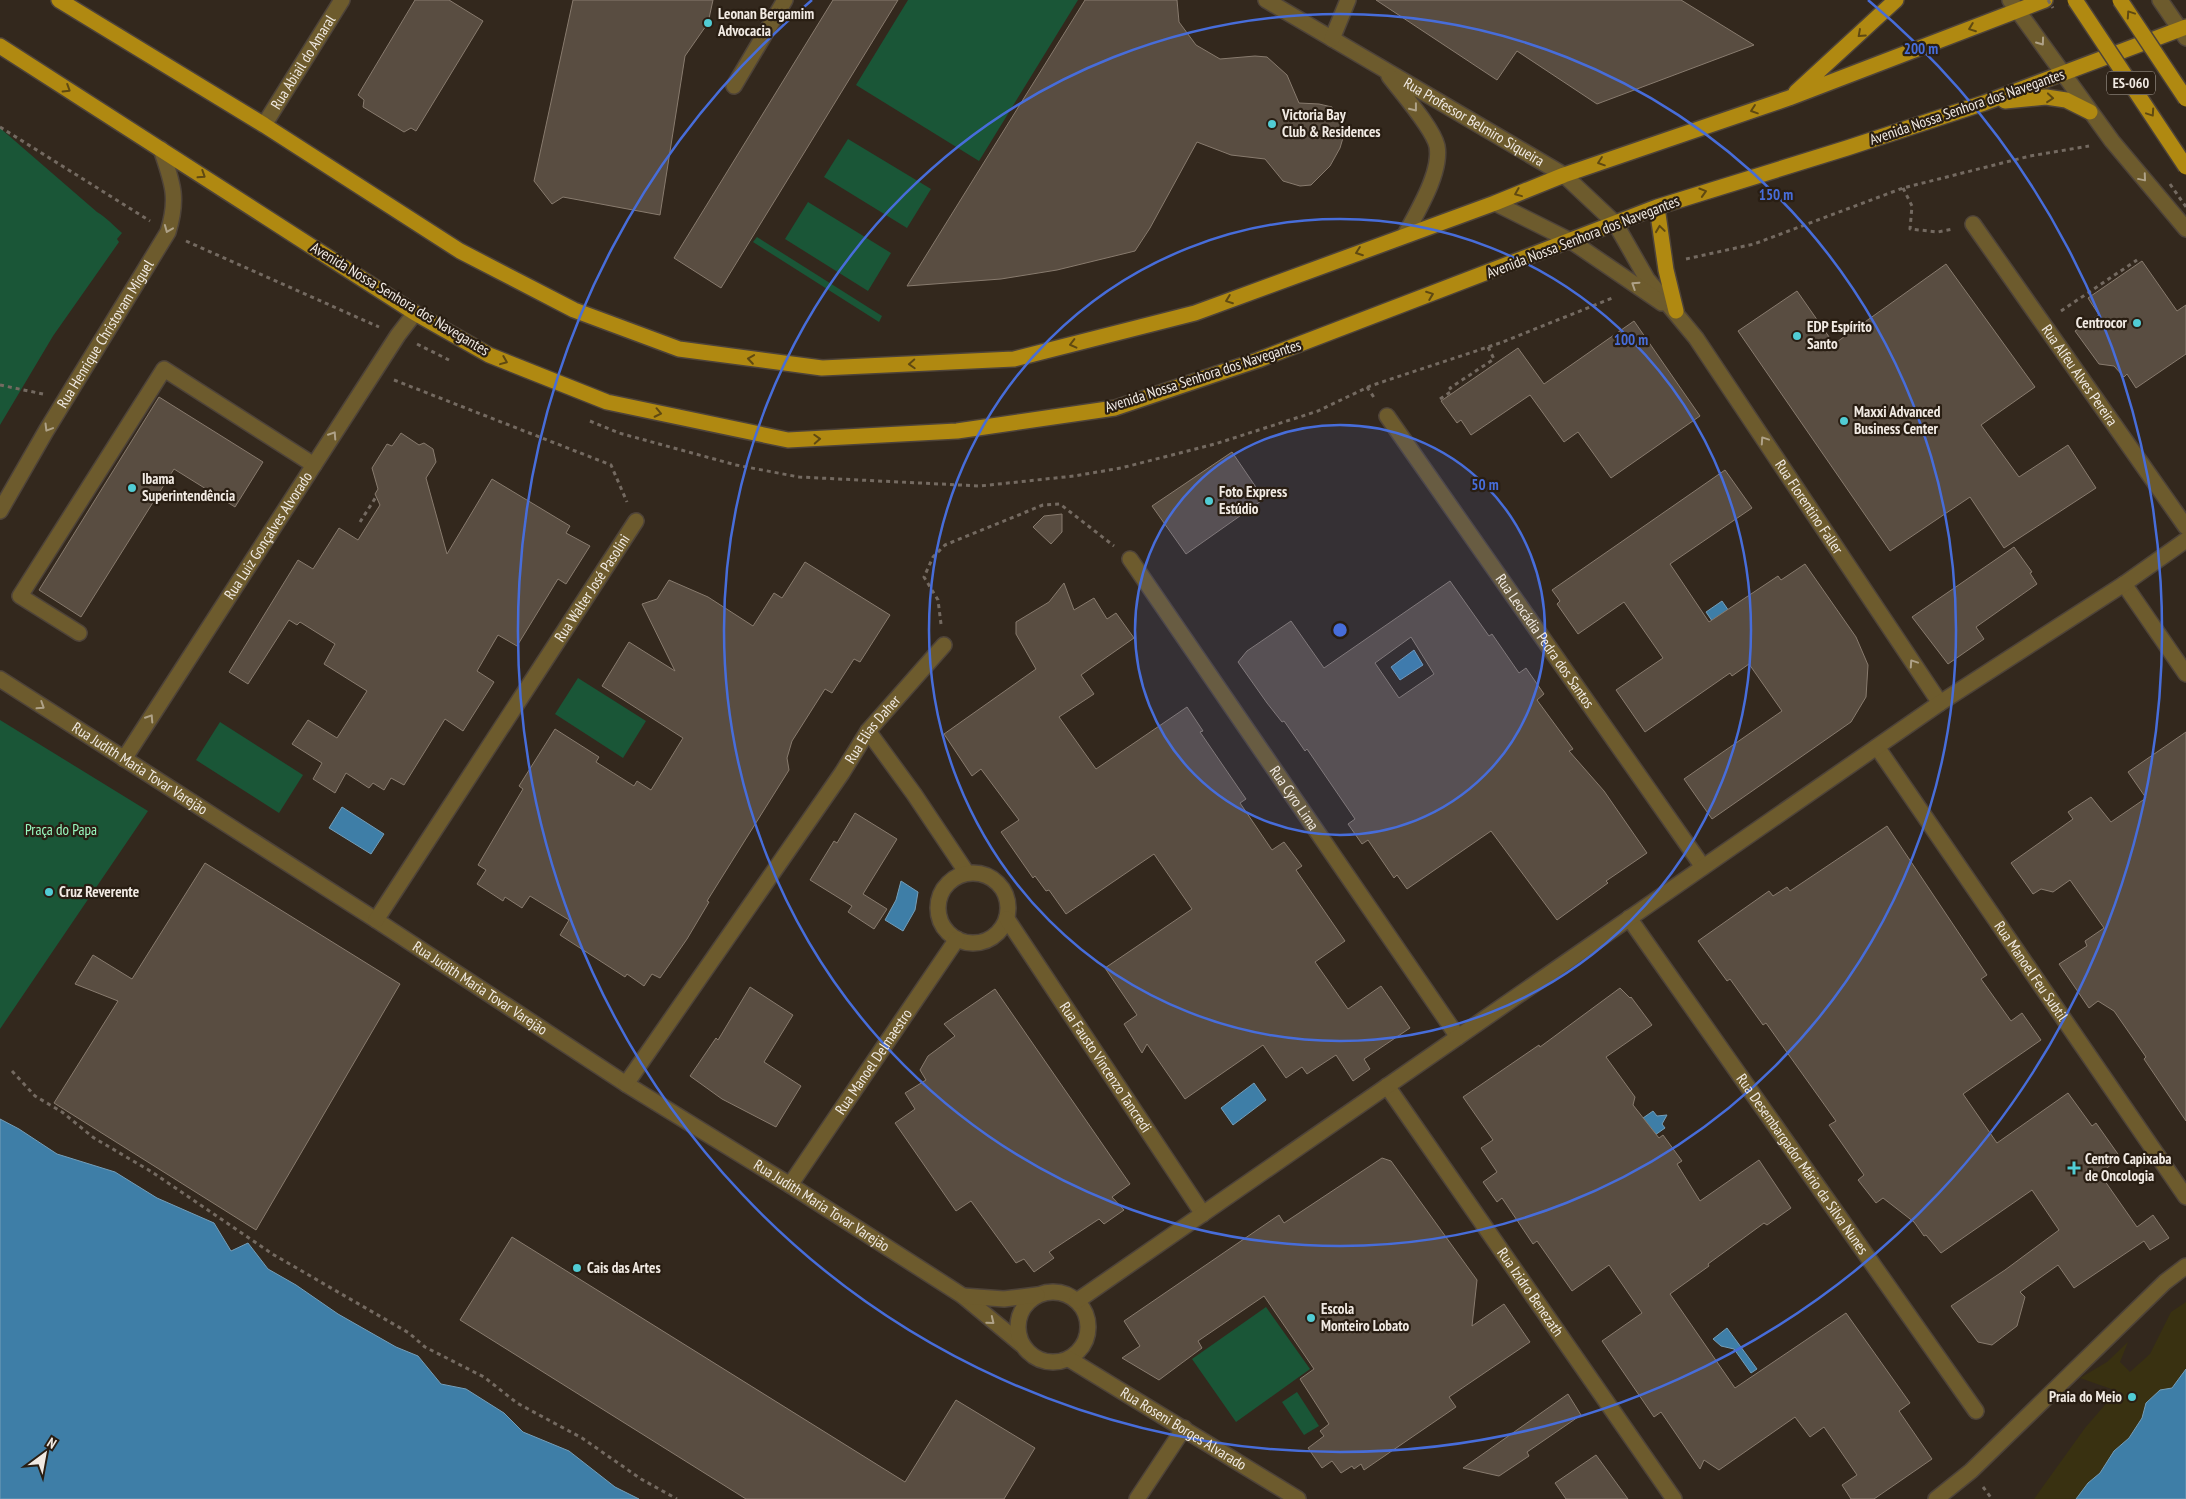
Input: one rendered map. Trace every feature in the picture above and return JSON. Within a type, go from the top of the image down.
[{"type":"main road","points":[[59,0],[264,125],[460,251],[574,310],[678,349],[822,368],[1014,359],[1195,313],[1495,203],[1564,175],[1789,98],[2014,5],[2045,0]]},
{"type":"main road","points":[[1789,98],[1896,0]]},
{"type":"main road","name":"ES-060","points":[[2075,0],[2186,167]]},
{"type":"main road","name":"ES-060","points":[[2120,0],[2186,98]]},
{"type":"main road","name":"Avenida Nossa Senhora dos Navegantes","points":[[0,46],[415,312],[489,355],[607,402],[788,440],[947,431],[1115,408],[1258,360],[1570,242],[1657,207],[1984,103],[2184,31]]},
{"type":"main road","points":[[1984,103],[2046,97],[2066,100],[2090,112]]},
{"type":"main road","points":[[1657,207],[1666,270],[1676,311]]},
{"type":"street","name":"Rua Abiail do Amaral","points":[[264,125],[342,0]]},
{"type":"street","points":[[734,86],[784,0]]},
{"type":"street","name":"Rua Professor Belmiro Siqueira","points":[[1266,0],[1564,175]]},
{"type":"street","points":[[1332,39],[1348,0]]},
{"type":"street","points":[[2160,0],[2184,31]]},
{"type":"street","points":[[2014,5],[2112,141],[2186,229]]},
{"type":"street","name":"Rua Professor Belmiro Siqueira","points":[[1384,69],[1424,121],[1437,146],[1434,174],[1405,235]]},
{"type":"street","name":"Rua Henrique Christovam Miguel","points":[[0,511],[168,232],[174,212],[174,189],[161,148]]},
{"type":"street","name":"Rua Florentino Faller","points":[[1564,175],[1615,223],[1647,279],[1676,311],[1696,338],[1940,703]]},
{"type":"street","name":"Rua Florentino Faller","points":[[1495,203],[1570,242],[1676,311]]},
{"type":"street","name":"Rua Alfeu Alves Pereira","points":[[1973,224],[2186,527]]},
{"type":"street","name":"Rua Luiz Gonçalves Alvorado","points":[[124,759],[398,335],[415,312]]},
{"type":"street","points":[[79,632],[20,596],[164,369],[314,465]]},
{"type":"street","name":"Rua Leocádia Pedra dos Santos","points":[[1387,416],[1703,867]]},
{"type":"street","name":"Rua Walter José Pasolini","points":[[376,920],[636,521]]},
{"type":"street","points":[[1077,1301],[1940,703],[2124,584],[2186,540]]},
{"type":"street","name":"Rua Cyro Lima","points":[[1130,559],[1458,1037]]},
{"type":"street","points":[[2124,584],[2186,674]]},
{"type":"street","name":"Rua Elias Daher","points":[[626,1084],[842,773],[868,731],[944,645]]},
{"type":"street","name":"Rua Judith Maria Tovar Varejão","points":[[0,679],[376,920],[626,1084],[790,1185],[963,1296],[1022,1344]]},
{"type":"street","points":[[868,731],[914,794],[967,873]]},
{"type":"street","name":"Rua Manoel Feu Subtil","points":[[1877,747],[2186,1197]]},
{"type":"street","points":[[967,873],[984,874],[995,880],[1004,890],[1008,902],[1007,919],[993,938],[969,943],[957,940],[942,926],[938,905],[946,885],[955,877],[967,873]]},
{"type":"street","name":"Rua Desembargador Mário da Silva Nunes","points":[[1629,918],[1976,1411]]},
{"type":"street","name":"Rua Fausto Vincenzo Tancredi","points":[[1007,919],[1203,1214]]},
{"type":"street","name":"Rua Manoel Delmaestro","points":[[790,1185],[957,940]]},
{"type":"street","name":"Rua Izidro Benezath","points":[[1387,1086],[1674,1499]]},
{"type":"street","points":[[1936,1499],[1971,1471],[2165,1282],[2186,1266]]},
{"type":"street","points":[[1053,1292],[1067,1295],[1077,1301],[1086,1314],[1087,1336],[1078,1352],[1069,1359],[1048,1362],[1036,1358],[1022,1344],[1017,1324],[1021,1311],[1037,1295],[1053,1292]]},
{"type":"street","name":"Rua Judith Maria Tovar Varejão","points":[[963,1296],[1004,1299],[1037,1295]]},
{"type":"street","name":"Rua Roseni Borges Alvarado","points":[[1069,1359],[1298,1499]]},
{"type":"street","points":[[1137,1499],[1184,1428]]},
{"type":"path","points":[[0,126],[168,232],[398,335]]},
{"type":"path","points":[[1903,188],[1912,206],[1910,229],[1938,232],[1973,224]]},
{"type":"path","points":[[2043,324],[2137,260]]},
{"type":"path","points":[[1440,399],[1452,391],[1450,388],[1494,359],[1488,347]]},
{"type":"path","name":"Rua Walter José Pasolini","points":[[374,372],[611,465],[636,521]]},
{"type":"path","points":[[0,384],[66,399]]},
{"type":"path","points":[[360,522],[376,497]]},
{"type":"path","points":[[944,645],[938,600],[924,576],[933,557],[945,545],[1043,505],[1060,504],[1130,559]]},
{"type":"path","points":[[12,1070],[36,1096],[62,1112],[94,1138],[152,1172],[274,1255],[409,1333],[425,1347],[484,1376],[517,1403],[582,1438],[641,1479],[677,1499]]},
{"type":"green space","points":[[908,0],[1078,0],[979,161],[856,85]]},
{"type":"green space","points":[[0,128],[122,233],[117,239],[119,242],[53,336],[0,425]]},
{"type":"green space","points":[[848,139],[931,189],[907,228],[824,177]]},
{"type":"green space","points":[[808,202],[891,253],[868,291],[785,239]]},
{"type":"green space","points":[[757,237],[882,316],[879,322],[753,242]]},
{"type":"green space","points":[[578,678],[646,721],[623,758],[555,714]]},
{"type":"green space","name":"Praça do Papa","points":[[0,720],[148,811],[0,1029]]},
{"type":"green space","points":[[220,722],[303,775],[279,813],[196,760]]},
{"type":"green space","points":[[1266,1307],[1310,1369],[1236,1422],[1192,1359]]},
{"type":"green space","points":[[1297,1392],[1319,1426],[1304,1435],[1282,1402]]},
{"type":"sand","name":"Praia do Meio","points":[[2186,1302],[2186,1369],[2172,1388],[2146,1403],[2142,1418],[2129,1438],[2114,1451],[2100,1473],[2088,1483],[2076,1499],[2034,1499],[2085,1428],[2117,1391],[2080,1378],[2107,1362],[2128,1342],[2120,1362],[2130,1372],[2150,1354],[2171,1312]]},
{"type":"water","points":[[1722,601],[1756,650],[1740,662],[1706,612]]},
{"type":"water","points":[[1414,650],[1423,665],[1400,680],[1391,667]]},
{"type":"water","points":[[342,807],[384,834],[371,854],[329,828]]},
{"type":"water","points":[[901,881],[918,892],[915,910],[903,931],[885,920],[896,900]]},
{"type":"water","points":[[1254,1083],[1266,1100],[1233,1125],[1221,1108]]},
{"type":"water","points":[[1653,1111],[1657,1116],[1667,1115],[1662,1124],[1665,1128],[1638,1147],[1626,1130]]},
{"type":"water","points":[[0,1119],[57,1154],[115,1172],[157,1198],[214,1223],[231,1251],[248,1243],[268,1269],[296,1285],[338,1314],[396,1347],[418,1356],[441,1384],[466,1389],[504,1413],[523,1432],[569,1451],[615,1487],[639,1499],[0,1499]]},
{"type":"water","points":[[1727,1328],[1757,1369],[1751,1373],[1734,1349],[1721,1346],[1713,1339]]},
{"type":"water","points":[[2186,1369],[2186,1499],[2076,1499],[2088,1483],[2100,1473],[2114,1451],[2129,1438],[2142,1418],[2146,1403],[2160,1390],[2172,1388]]},
{"type":"building","points":[[415,0],[449,0],[483,21],[416,131],[411,128],[404,132],[363,107],[364,100],[358,95]]},
{"type":"building","points":[[573,0],[713,0],[708,23],[685,56],[660,215],[563,197],[552,204],[534,181]]},
{"type":"building","points":[[833,0],[898,0],[721,288],[674,258]]},
{"type":"building","points":[[1085,0],[1177,0],[1179,22],[1196,45],[1220,59],[1255,56],[1267,57],[1287,75],[1299,103],[1332,107],[1341,117],[1345,131],[1340,148],[1330,166],[1311,185],[1300,186],[1283,181],[1265,159],[1231,155],[1197,142],[1150,228],[1135,251],[1057,270],[1001,279],[907,286]]},
{"type":"building","points":[[1376,0],[1681,0],[1754,45],[1597,104],[1517,51],[1497,80]]},
{"type":"building","name":"Centrocor","points":[[2142,261],[2177,311],[2186,305],[2186,354],[2136,388],[2127,374],[2124,377],[2114,366],[2099,364],[2075,331],[2099,315],[2088,298]]},
{"type":"building","points":[[1946,264],[2035,387],[1981,425],[2019,477],[2068,445],[2096,488],[2004,548],[1970,497],[1890,551],[1738,331],[1797,291],[1834,344]]},
{"type":"building","points":[[1634,321],[1700,416],[1611,478],[1578,432],[1564,442],[1530,395],[1471,435],[1461,420],[1457,423],[1441,401],[1518,348],[1544,384]]},
{"type":"building","name":"Ibama Superintendência","points":[[159,397],[263,462],[235,507],[174,469],[81,617],[39,590]]},
{"type":"building","points":[[401,433],[419,445],[424,443],[433,449],[436,462],[426,478],[447,554],[492,479],[570,526],[566,533],[590,546],[566,584],[558,579],[517,646],[498,635],[477,671],[494,682],[463,731],[445,719],[404,785],[391,778],[384,790],[373,783],[369,788],[346,773],[335,793],[313,779],[322,763],[292,744],[308,720],[337,738],[367,691],[324,664],[335,644],[300,622],[297,625],[289,620],[248,684],[229,672],[298,560],[313,569],[339,528],[358,540],[380,505],[375,494],[378,489],[372,468],[387,444],[392,446]]},
{"type":"building","name":"Foto Express Estúdio","points":[[1232,452],[1264,499],[1186,554],[1152,506]]},
{"type":"building","points":[[1725,470],[1752,508],[1670,564],[1709,622],[1778,576],[1781,580],[1805,564],[1856,637],[1868,665],[1866,697],[1851,722],[1712,819],[1684,779],[1782,711],[1749,664],[1732,676],[1730,673],[1645,732],[1616,690],[1663,658],[1624,602],[1578,634],[1557,604],[1560,601],[1552,590]]},
{"type":"building","points":[[1062,514],[1062,532],[1051,544],[1033,527],[1044,516]]},
{"type":"building","points":[[2014,547],[2032,572],[2030,573],[2037,584],[1976,627],[1984,639],[1948,664],[1912,617]]},
{"type":"building","points":[[805,562],[890,615],[860,662],[854,659],[832,693],[825,689],[792,741],[787,758],[789,770],[707,901],[709,902],[687,939],[660,978],[652,974],[644,986],[627,974],[625,977],[560,935],[569,920],[530,896],[522,908],[505,897],[503,901],[477,884],[486,870],[478,865],[523,789],[519,786],[555,729],[599,757],[596,762],[634,786],[637,781],[651,790],[683,738],[602,686],[629,642],[675,671],[642,604],[657,599],[669,580],[708,597],[753,626],[774,593],[782,598]]},
{"type":"building","points":[[1450,581],[1489,636],[1492,634],[1519,673],[1526,668],[1544,694],[1537,700],[1573,749],[1569,751],[1604,791],[1647,853],[1606,881],[1608,883],[1557,920],[1491,831],[1407,889],[1397,875],[1394,878],[1368,840],[1362,844],[1348,824],[1355,819],[1307,749],[1305,751],[1238,662],[1247,651],[1291,621],[1324,668]],"holes":[[[1411,637],[1434,674],[1399,698],[1375,663]]]},
{"type":"building","points":[[1064,583],[1074,610],[1094,598],[1107,619],[1116,613],[1134,638],[1081,675],[1094,694],[1059,717],[1096,769],[1187,707],[1203,731],[1200,732],[1246,799],[1240,803],[1272,850],[1284,842],[1302,866],[1296,870],[1345,941],[1315,962],[1348,1009],[1381,986],[1410,1028],[1364,1059],[1370,1069],[1353,1081],[1336,1055],[1307,1074],[1302,1067],[1286,1078],[1263,1045],[1185,1099],[1147,1044],[1142,1053],[1124,1024],[1137,1015],[1105,968],[1192,909],[1154,854],[1066,914],[1049,890],[1046,891],[1035,876],[1033,878],[1001,832],[1019,820],[981,769],[972,776],[944,734],[1036,669],[1016,634],[1016,622],[1049,602]]},
{"type":"building","points":[[2186,732],[2186,1121],[2144,1059],[2146,1057],[2114,1011],[2098,1001],[2089,1008],[2059,964],[2087,946],[2085,941],[2104,928],[2070,880],[2053,892],[2041,889],[2033,894],[2011,863],[2073,819],[2068,812],[2091,797],[2111,822],[2146,798],[2128,772]]},
{"type":"building","points":[[855,813],[897,839],[863,894],[887,909],[874,929],[848,912],[852,906],[810,880],[834,841],[837,843]]},
{"type":"building","points":[[1887,826],[1987,975],[1981,979],[2011,1021],[2022,1013],[2041,1040],[1963,1094],[1997,1143],[2068,1093],[2092,1126],[2096,1123],[2120,1157],[2100,1174],[2137,1227],[2153,1215],[2169,1238],[2150,1250],[2144,1241],[2074,1288],[2058,1265],[2020,1292],[2025,1297],[2017,1326],[1992,1345],[1978,1342],[1951,1306],[2005,1270],[2059,1230],[2032,1190],[1941,1253],[1926,1235],[1924,1236],[1914,1222],[1883,1198],[1876,1203],[1858,1180],[1864,1175],[1829,1125],[1836,1121],[1766,1023],[1763,1025],[1730,979],[1727,981],[1698,941],[1769,891],[1773,896],[1787,887],[1790,891]]},
{"type":"building","points":[[205,863],[400,984],[256,1230],[54,1103],[118,1001],[75,984],[93,955],[132,979]]},
{"type":"building","points":[[750,987],[793,1015],[764,1062],[801,1086],[776,1127],[722,1099],[690,1076],[716,1038],[718,1040]]},
{"type":"building","points":[[1620,988],[1631,997],[1652,1025],[1606,1057],[1635,1097],[1633,1105],[1659,1138],[1663,1135],[1682,1161],[1677,1164],[1700,1201],[1759,1160],[1791,1208],[1767,1225],[1764,1223],[1670,1294],[1735,1388],[1846,1313],[1910,1403],[1899,1411],[1932,1459],[1874,1499],[1851,1499],[1842,1485],[1857,1475],[1824,1427],[1810,1437],[1795,1417],[1719,1470],[1704,1460],[1700,1469],[1661,1412],[1654,1417],[1602,1341],[1642,1313],[1609,1265],[1572,1291],[1537,1241],[1533,1244],[1502,1198],[1497,1202],[1483,1182],[1497,1172],[1481,1148],[1493,1140],[1463,1097],[1539,1045],[1540,1047]]},
{"type":"building","points":[[995,989],[1130,1184],[1112,1197],[1124,1210],[1104,1224],[1099,1219],[1049,1252],[1054,1258],[1034,1272],[1024,1259],[1016,1263],[971,1201],[956,1211],[895,1123],[915,1109],[905,1093],[926,1080],[920,1070],[928,1056],[955,1036],[944,1024]]},
{"type":"building","points":[[1382,1158],[1391,1161],[1477,1280],[1472,1326],[1504,1304],[1530,1342],[1449,1397],[1456,1407],[1364,1470],[1361,1464],[1354,1469],[1352,1466],[1341,1473],[1332,1461],[1322,1468],[1308,1448],[1324,1436],[1320,1431],[1329,1424],[1300,1379],[1314,1369],[1264,1296],[1198,1341],[1202,1348],[1159,1380],[1122,1358],[1140,1346],[1124,1321],[1279,1215],[1284,1223]]},
{"type":"building","points":[[512,1237],[905,1482],[956,1400],[1035,1448],[1004,1499],[746,1499],[460,1320]]},
{"type":"building","points":[[1568,1394],[1581,1415],[1527,1452],[1529,1456],[1499,1476],[1463,1468]]},
{"type":"building","points":[[1596,1455],[1628,1499],[1566,1499],[1555,1483]]},
{"type":"place","name":"Leonan Bergamim Advocacia","points":[[708,23]]},
{"type":"place","name":"Victoria Bay Club & Residences","points":[[1272,124]]},
{"type":"place","name":"Centrocor","points":[[2137,323]]},
{"type":"place","name":"EDP Espírito Santo","points":[[1797,336]]},
{"type":"place","name":"Maxxi Advanced Business Center","points":[[1844,421]]},
{"type":"place","name":"Ibama Superintendência","points":[[132,488]]},
{"type":"place","name":"Foto Express Estúdio","points":[[1209,501]]},
{"type":"place","name":"Cruz Reverente","points":[[49,892]]},
{"type":"place","name":"Centro Capixaba de Oncologia","points":[[2074,1168]]},
{"type":"place","name":"Cais das Artes","points":[[577,1268]]},
{"type":"place","name":"Escola Monteiro Lobato","points":[[1311,1318]]},
{"type":"place","name":"Praia do Meio","points":[[2132,1397]]}]
